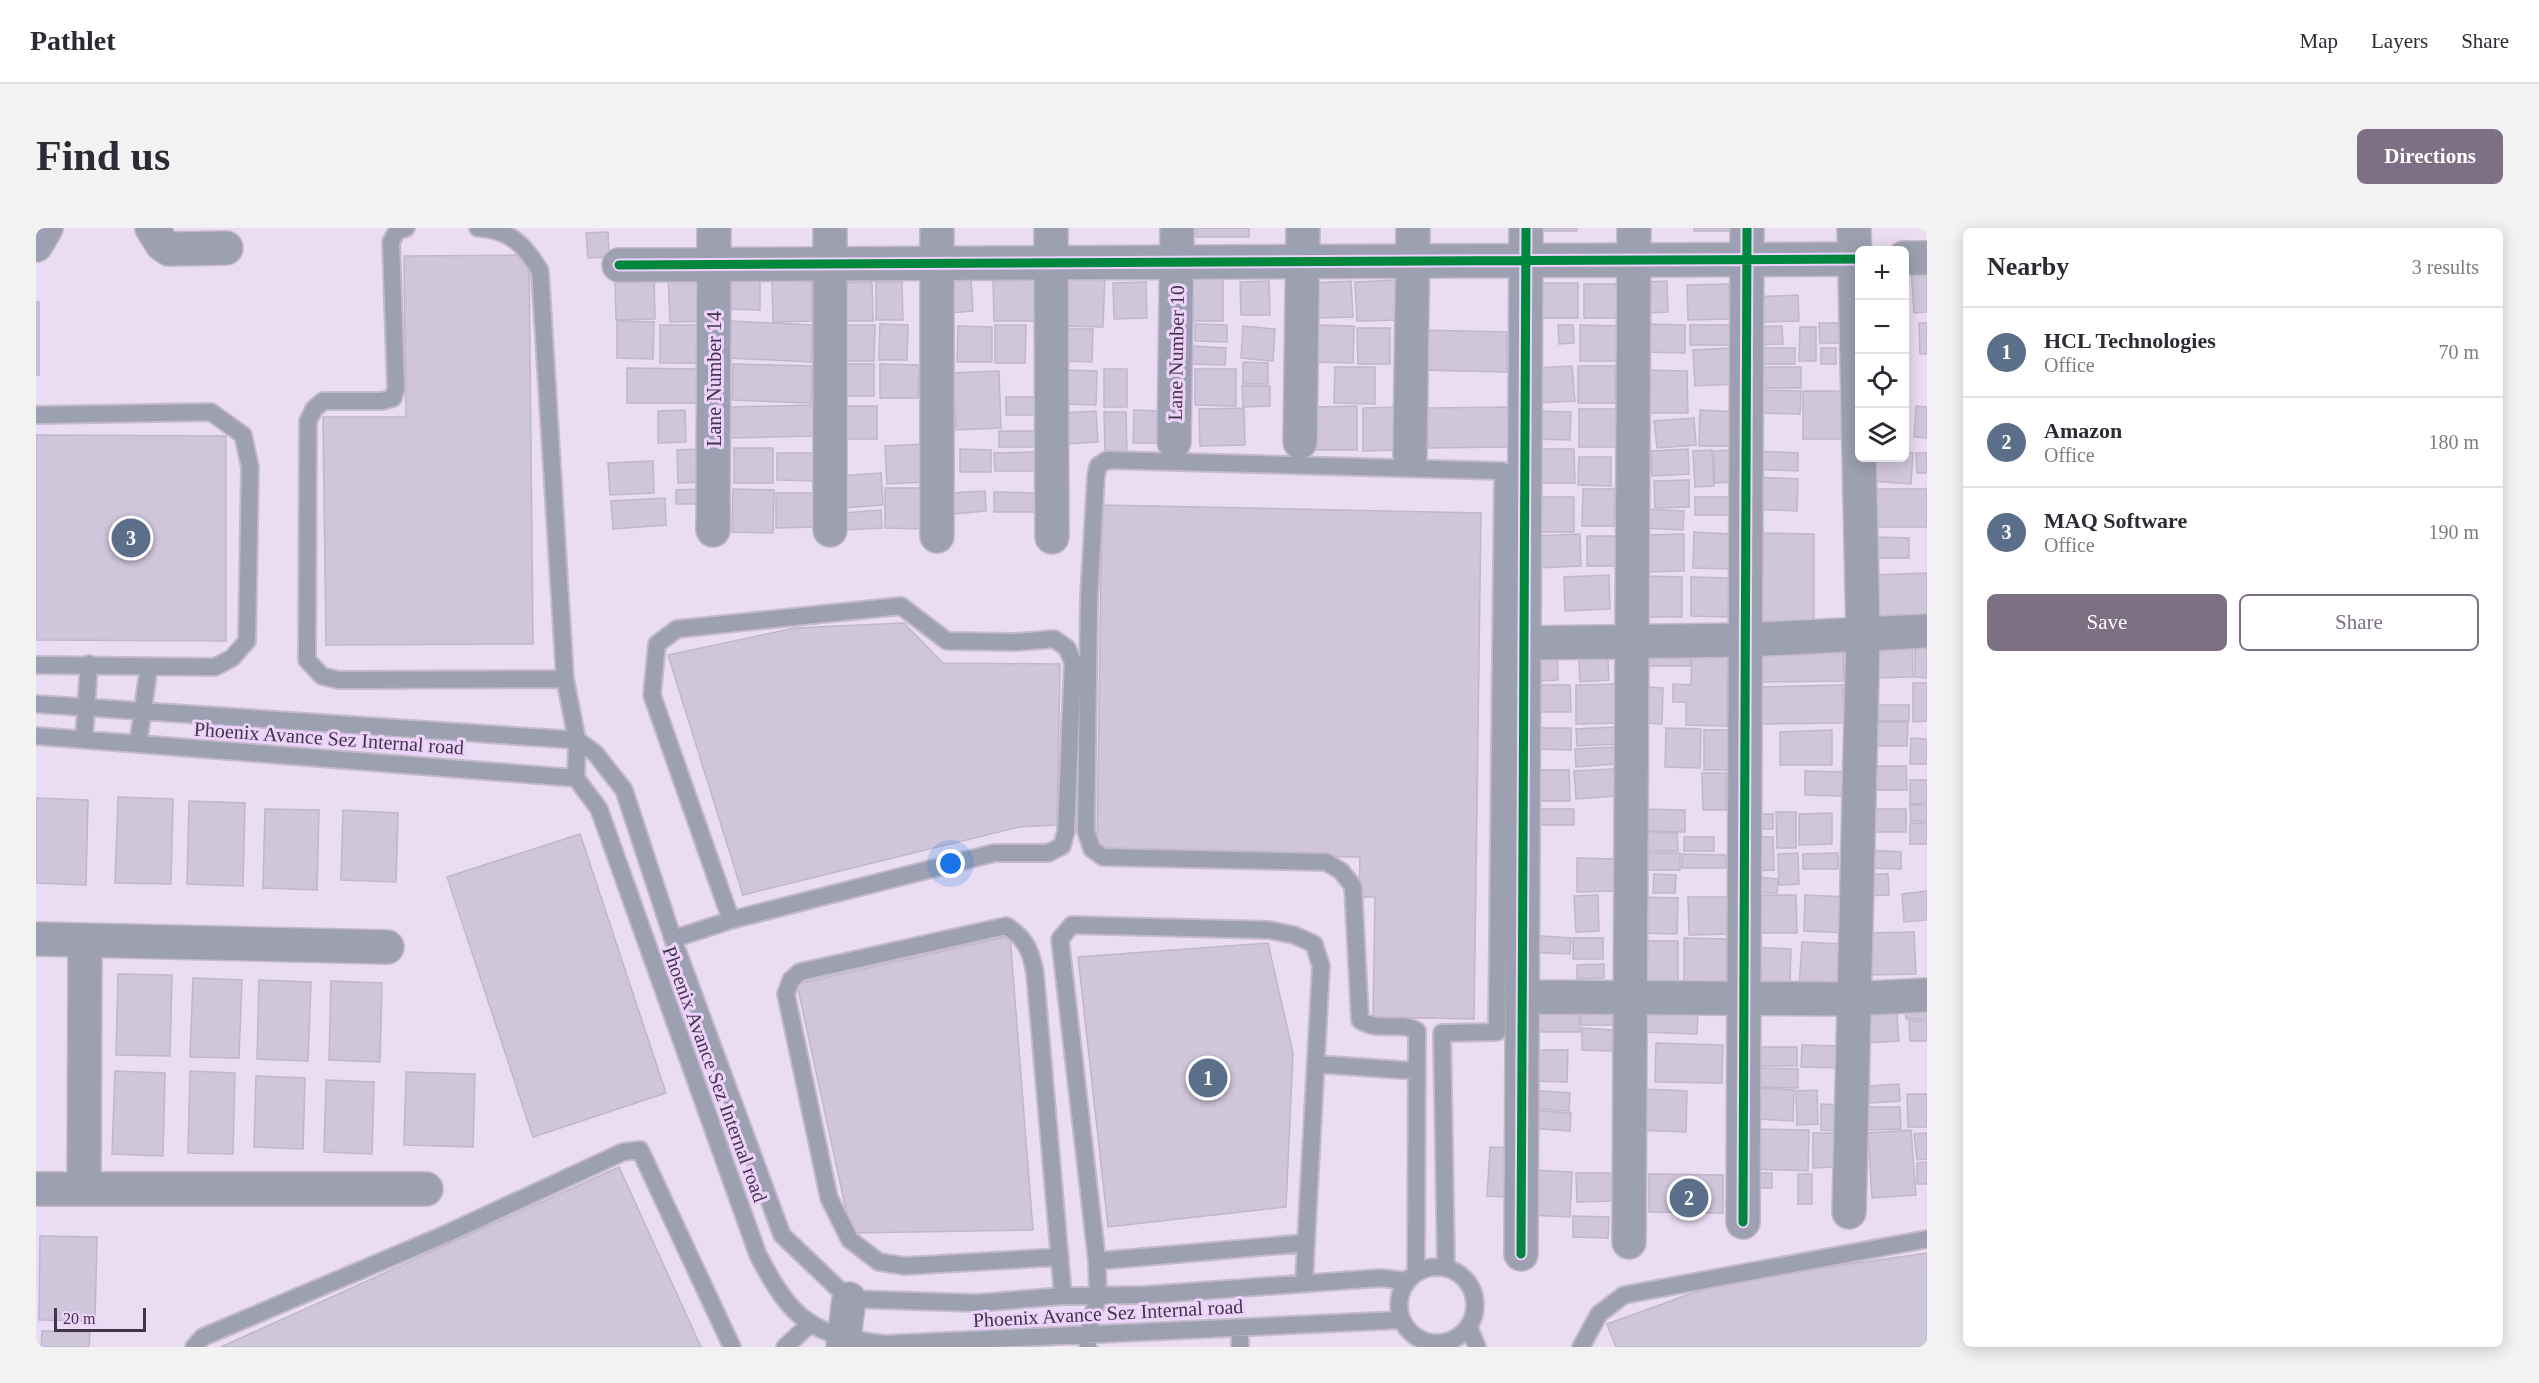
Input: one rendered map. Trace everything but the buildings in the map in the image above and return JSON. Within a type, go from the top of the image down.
[{"type":"street","points":[[36,245],[46,228]]},
{"type":"street","points":[[152,228],[162,244],[169,249],[226,248]]},
{"type":"street","name":"Lane Number 14","points":[[713,530],[714,228]]},
{"type":"street","points":[[830,228],[830,530]]},
{"type":"street","points":[[937,228],[937,536]]},
{"type":"street","points":[[1052,228],[1052,537]]},
{"type":"street","name":"Lane Number 10","points":[[1174,442],[1177,228]]},
{"type":"street","points":[[1300,442],[1304,228]]},
{"type":"street","points":[[1410,455],[1413,228]]},
{"type":"street","points":[[1521,1254],[1526,228]]},
{"type":"street","points":[[1629,1242],[1634,228]]},
{"type":"street","points":[[1743,1222],[1747,228]]},
{"type":"street","points":[[619,265],[1746,260],[1855,248]]},
{"type":"street","points":[[1909,258],[1927,258]]},
{"type":"street","points":[[1849,1212],[1852,999],[1863,634],[1857,300]]},
{"type":"street","points":[[1523,643],[1745,640],[1927,631]]},
{"type":"street","points":[[36,939],[387,946]]},
{"type":"street","points":[[84,1189],[85,941]]},
{"type":"street","points":[[1522,997],[1852,999],[1927,995]]},
{"type":"street","points":[[36,1189],[426,1190]]},
{"type":"street","points":[[844,1343],[849,1299]]},
{"type":"lane","points":[[406,228],[397,231],[391,242],[396,388],[393,398],[382,401],[323,401],[314,409],[308,421],[307,660],[322,676],[339,680],[565,679]]},
{"type":"lane","points":[[478,228],[494,228],[510,235],[528,250],[540,271],[565,679],[577,740],[576,778]]},
{"type":"lane","points":[[36,415],[211,412],[243,435],[250,467],[247,641],[232,658],[215,667],[36,665]]},
{"type":"lane","points":[[1412,1277],[1417,1031],[1408,1026],[1370,1027],[1360,1020],[1353,886],[1341,871],[1326,862],[1103,857],[1092,849],[1086,831],[1089,598],[1096,476],[1098,466],[1107,460],[1503,471],[1497,1032],[1442,1033],[1446,1267]]},
{"type":"lane","points":[[673,939],[731,920],[994,853],[1048,853],[1062,846],[1066,831],[1073,662],[1067,648],[1054,639],[1015,642],[947,641],[900,606],[677,629],[657,644],[652,694],[731,920]]},
{"type":"lane","points":[[84,740],[89,664]]},
{"type":"lane","points":[[138,744],[149,666]]},
{"type":"lane","name":"Phoenix Avance Sez Internal road","points":[[36,704],[577,740],[595,753],[624,790],[673,939],[782,1235],[849,1299],[977,1303],[1063,1296],[1145,1295],[1412,1277]]},
{"type":"lane","name":"Phoenix Avance Sez Internal road","points":[[36,736],[576,778],[599,809],[758,1255],[777,1293],[810,1324],[844,1343],[1088,1342],[1240,1328],[1401,1320]]},
{"type":"lane","points":[[1088,1342],[1098,1296],[1097,1261],[1060,939],[1072,925],[1269,930],[1294,935],[1314,944],[1321,966],[1304,1283]]},
{"type":"lane","points":[[1060,1257],[905,1266],[879,1262],[850,1240],[829,1198],[786,994],[791,980],[800,972],[1006,926],[1021,934],[1031,955],[1035,973],[1060,1257],[1063,1296]]},
{"type":"lane","points":[[1316,1064],[1416,1071]]},
{"type":"lane","points":[[194,1347],[203,1337],[446,1234],[623,1152],[640,1150],[732,1347]]},
{"type":"lane","points":[[1581,1347],[1599,1314],[1624,1295],[1927,1239]]},
{"type":"lane","points":[[1097,1261],[1306,1243]]},
{"type":"lane","points":[[1446,1267],[1464,1278],[1472,1289],[1475,1302],[1474,1315],[1469,1327],[1451,1341],[1418,1342],[1401,1320],[1398,1299],[1412,1277],[1427,1268],[1446,1267]]},
{"type":"lane","points":[[785,1347],[810,1324]]},
{"type":"lane","points":[[1469,1327],[1478,1347]]},
{"type":"lane","points":[[1240,1328],[1240,1347]]},
{"type":"cycle path","points":[[1521,1254],[1526,228]]},
{"type":"cycle path","points":[[1743,1222],[1747,228]]},
{"type":"cycle path","points":[[619,265],[1855,259]]},
{"type":"place","name":"MAQ Software","points":[[131,538]]},
{"type":"place","name":"HCL Technologies","points":[[1208,1078]]},
{"type":"place","name":"Amazon","points":[[1689,1198]]}]
